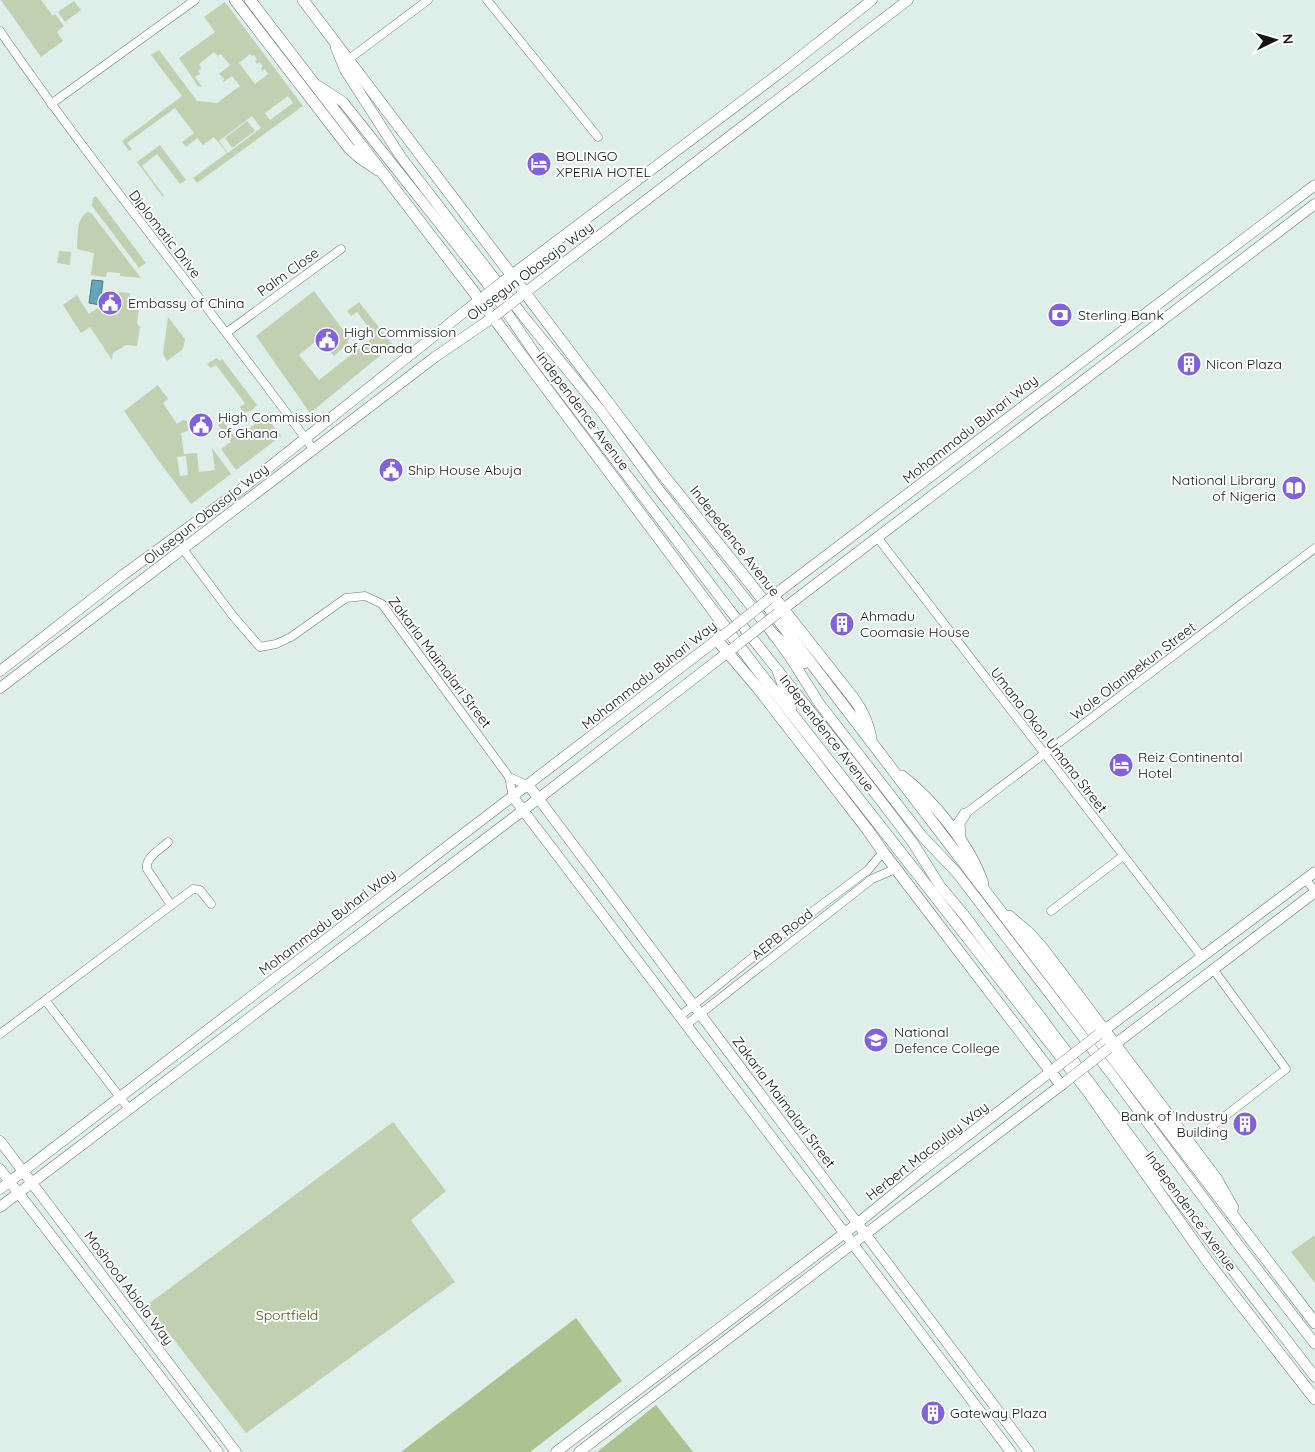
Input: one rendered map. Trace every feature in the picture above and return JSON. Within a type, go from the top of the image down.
[{"type":"main road","points":[[235,0],[349,148],[360,158],[386,175]]},
{"type":"main road","name":"Independence Avenue","points":[[250,0],[481,298],[756,668],[1081,1082],[1208,1262],[1315,1399]]},
{"type":"main road","name":"Independence Avenue","points":[[304,0],[330,36],[349,58],[521,296],[660,471]]},
{"type":"main road","name":"Olusegun Obasajo Way","points":[[0,671],[123,575],[220,505],[481,298],[872,0]]},
{"type":"main road","name":"Olusegun Obasajo Way","points":[[0,688],[435,357],[521,296],[908,0]]},
{"type":"main road","name":"Independence Avenue","points":[[330,36],[345,70],[402,157],[534,330],[601,411],[659,490],[774,635],[819,703],[922,836],[957,872],[1315,1344]]},
{"type":"main road","name":"Independence Avenue","points":[[317,85],[343,102],[486,282],[540,361],[711,586],[778,671],[812,710],[913,843],[940,886],[965,916],[1138,1147],[1315,1377]]},
{"type":"main road","name":"Mohammadu Buhari Way","points":[[0,1189],[528,786],[771,597],[1315,185]]},
{"type":"main road","name":"Mohammadu Buhari Way","points":[[0,1208],[1315,204]]},
{"type":"main road","points":[[1216,260],[1224,273]]},
{"type":"main road","points":[[425,344],[435,357]]},
{"type":"main road","points":[[984,435],[994,448]]},
{"type":"main road","name":"Indepedence Avenue","points":[[660,471],[785,630]]},
{"type":"main road","points":[[220,505],[226,515]]},
{"type":"main road","points":[[771,597],[780,611],[863,711],[869,726],[872,742]]},
{"type":"main road","name":"Independence Avenue","points":[[785,630],[889,764],[1246,1235],[1314,1320]]},
{"type":"main road","points":[[774,635],[829,687]]},
{"type":"main road","points":[[720,637],[756,687],[867,829],[895,869],[1062,1084]]},
{"type":"main road","points":[[778,671],[795,716]]},
{"type":"main road","points":[[889,764],[925,795],[939,812],[978,870],[985,892]]},
{"type":"main road","name":"Zakaria Maimalari Street","points":[[528,786],[858,1223],[1024,1450]]},
{"type":"main road","name":"Zakaria Maimalari Street","points":[[513,797],[1011,1452]]},
{"type":"main road","points":[[939,812],[951,817],[965,814]]},
{"type":"main road","points":[[960,841],[959,827],[965,814]]},
{"type":"main road","name":"Herbert Macaulay Way","points":[[556,1452],[858,1223],[924,1169],[1101,1032],[1315,872]]},
{"type":"main road","name":"Herbert Macaulay Way","points":[[579,1452],[647,1398],[853,1244],[1315,891]]},
{"type":"main road","points":[[994,905],[1029,933],[1044,950],[1101,1032],[1216,1178],[1246,1235]]},
{"type":"main road","name":"Moshood Abiola Way","points":[[0,1141],[33,1182],[236,1452]]},
{"type":"main road","name":"Moshood Abiola Way","points":[[0,1168],[218,1452]]},
{"type":"main road","points":[[189,1415],[200,1406]]},
{"type":"street","points":[[51,104],[195,0]]},
{"type":"street","points":[[349,58],[428,0]]},
{"type":"street","points":[[487,0],[598,137]]},
{"type":"street","name":"Diplomatic Drive","points":[[0,31],[51,104],[313,449]]},
{"type":"street","name":"Palm Close","points":[[226,333],[341,249]]},
{"type":"street","name":"Umana Okon Umana Street","points":[[877,538],[1202,957]]},
{"type":"street","name":"Wole Olanipekun Street","points":[[965,814],[1315,548]]},
{"type":"street","name":"Zakaria Maimalari Street","points":[[183,549],[233,616],[260,647],[276,644],[291,637],[346,598],[364,596],[382,604],[509,777],[513,797]]},
{"type":"street","name":"Zakaria Maimalari Street","points":[[509,777],[528,786]]},
{"type":"street","points":[[168,842],[149,858],[146,869],[171,905]]},
{"type":"street","name":"AEPB Road","points":[[697,1009],[768,945],[868,870],[883,852]]},
{"type":"street","points":[[1051,911],[1123,856]]},
{"type":"street","name":"AEPB Road","points":[[683,1020],[872,879],[895,869]]},
{"type":"street","points":[[1305,880],[1315,891]]},
{"type":"street","points":[[0,1034],[193,889],[197,888],[200,890],[212,904]]},
{"type":"street","points":[[1211,1127],[1286,1069],[1213,969]]},
{"type":"street","points":[[45,1000],[129,1109]]},
{"type":"green space","points":[[1,0],[41,0],[53,16],[55,14],[64,26],[57,32],[63,41],[41,57]]},
{"type":"green space","points":[[74,1],[81,10],[65,22],[58,12]]},
{"type":"green space","points":[[225,2],[303,106],[197,183],[193,178],[227,153],[214,137],[203,145],[197,138],[186,147],[182,142],[194,133],[175,108],[127,143],[132,149],[129,151],[122,141],[182,96],[151,55],[159,50],[197,101],[217,103],[240,86],[232,76],[223,82],[224,79],[219,74],[230,65],[221,54],[218,56],[214,52],[199,64],[201,69],[198,71],[200,74],[195,77],[202,87],[198,86],[179,58],[215,32],[204,17]],"holes":[[[250,54],[254,55],[257,59],[255,61],[257,64],[259,62],[263,66],[261,68],[262,71],[265,69],[268,74],[255,84],[239,63]],[[288,96],[293,103],[270,120],[265,113]],[[252,116],[261,128],[228,153],[219,141]]]},
{"type":"green space","points":[[247,121],[255,131],[232,148],[225,138]]},
{"type":"green space","points":[[160,145],[186,180],[180,184],[157,154],[142,166],[163,197],[137,162]]},
{"type":"green space","points":[[96,196],[146,263],[139,268],[92,206],[93,198]]},
{"type":"green space","points":[[88,212],[92,214],[141,278],[120,276],[120,273],[107,272],[106,277],[91,275],[94,253],[77,249],[81,218]]},
{"type":"green space","points":[[59,251],[71,252],[70,265],[57,263]]},
{"type":"green space","points":[[314,291],[349,338],[347,344],[334,356],[325,344],[319,347],[315,342],[299,355],[319,380],[375,336],[357,312],[351,316],[347,311],[359,302],[393,345],[310,413],[256,336]]},
{"type":"green space","points":[[104,292],[130,293],[129,300],[135,309],[139,309],[137,323],[140,327],[137,346],[126,345],[113,353],[112,360],[90,327],[81,333],[63,305],[77,295],[89,314],[102,305]]},
{"type":"green space","points":[[168,317],[185,339],[183,349],[167,361],[163,354]]},
{"type":"green space","points":[[217,358],[220,361],[222,359],[257,405],[252,410],[244,413],[240,407],[245,403],[216,365],[211,368],[207,364]]},
{"type":"green space","points":[[158,385],[168,399],[163,403],[177,424],[183,420],[187,421],[188,431],[181,433],[184,454],[197,453],[199,472],[215,470],[212,448],[231,474],[191,504],[124,411]],"holes":[[[186,456],[188,475],[180,476],[177,457]]]},
{"type":"green space","points":[[264,414],[281,436],[236,470],[221,449],[231,442],[218,425],[223,421],[236,438],[258,422]]},
{"type":"green space","name":"Sportfield","points":[[393,1122],[446,1191],[411,1220],[455,1282],[246,1433],[147,1305]]},
{"type":"green space","points":[[1315,1235],[1315,1283],[1291,1252]]},
{"type":"green space","points":[[576,1318],[622,1381],[530,1452],[401,1452]]},
{"type":"green space","points":[[656,1405],[693,1452],[597,1452]]},
{"type":"water","points":[[92,280],[103,281],[100,305],[89,303]]},
{"type":"place","name":"BOLINGO XPERIA HOTEL","points":[[539,164]]},
{"type":"place","name":"Embassy of China","points":[[110,303]]},
{"type":"place","name":"Sterling Bank","points":[[1060,315]]},
{"type":"place","name":"High Commission of Canada","points":[[327,340]]},
{"type":"place","name":"Nicon Plaza","points":[[1189,364]]},
{"type":"place","name":"High Commission of Ghana","points":[[201,425]]},
{"type":"place","name":"Ship House Abuja","points":[[391,470]]},
{"type":"place","name":"National Library of Nigeria","points":[[1294,488]]},
{"type":"place","name":"Ahmadu Coomasie House","points":[[842,624]]},
{"type":"place","name":"Reiz Continental Hotel","points":[[1121,765]]},
{"type":"place","name":"National Defence College","points":[[876,1040]]},
{"type":"place","name":"Bank of Industry Building","points":[[1245,1124]]},
{"type":"place","name":"Gateway Plaza","points":[[933,1413]]}]
